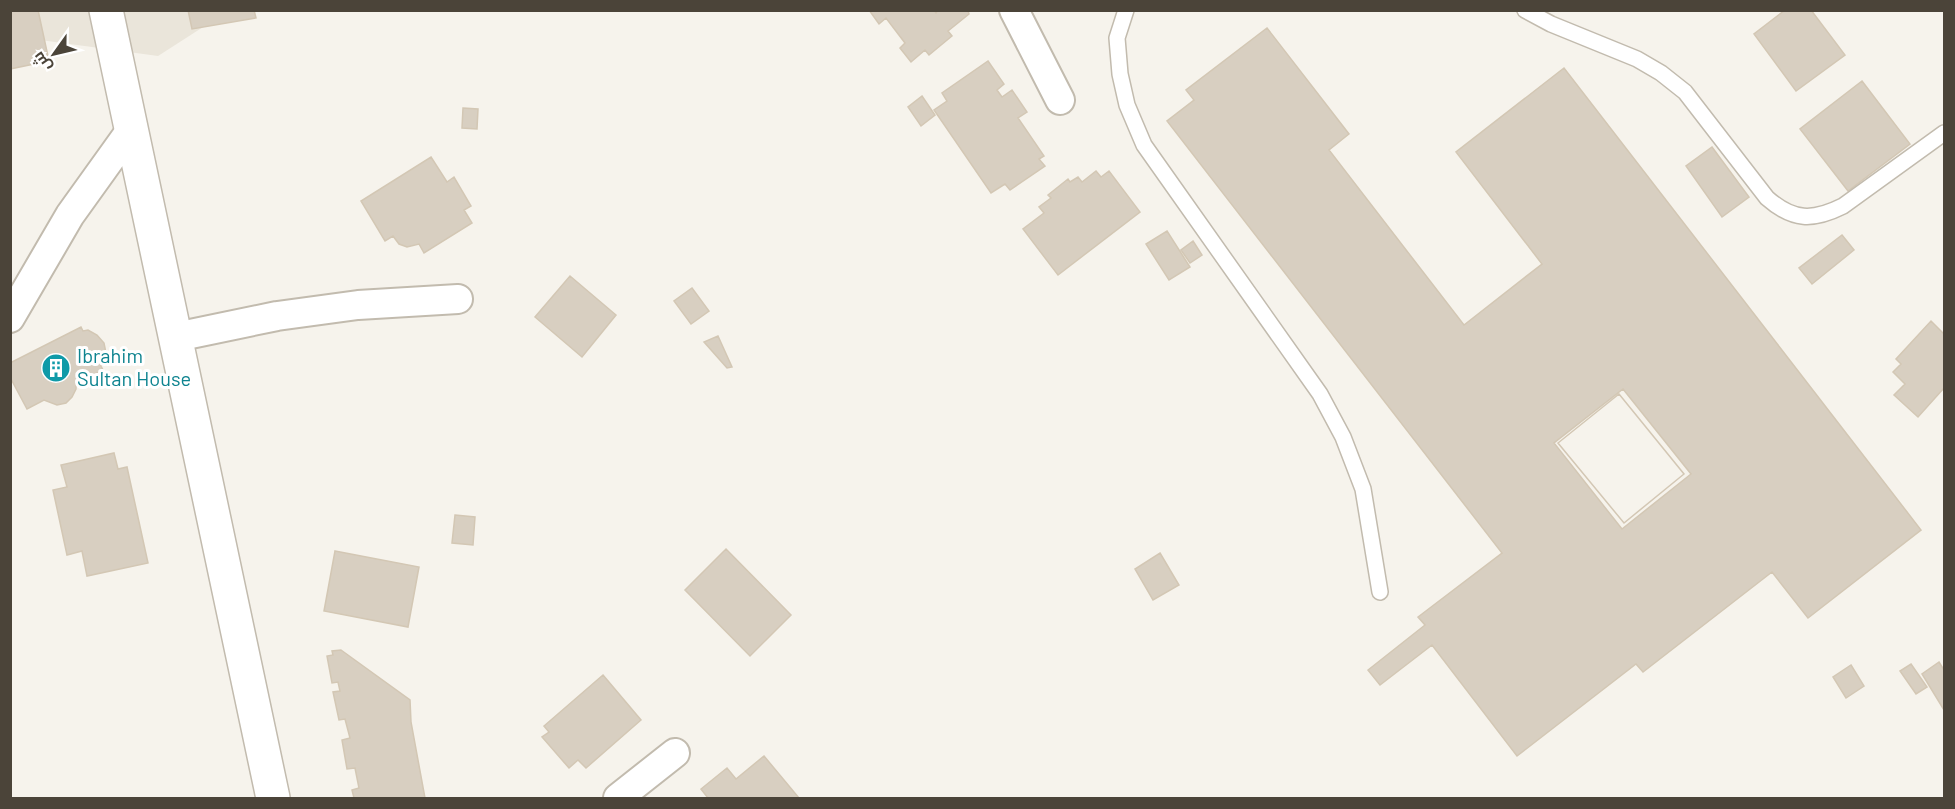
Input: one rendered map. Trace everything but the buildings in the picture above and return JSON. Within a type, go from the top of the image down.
[{"type":"street","points":[[106,10],[273,798]]},
{"type":"street","points":[[1014,10],[1060,100]]},
{"type":"street","points":[[10,318],[70,215],[131,130]]},
{"type":"street","points":[[176,337],[277,316],[358,304],[458,299]]},
{"type":"street","points":[[618,798],[675,753]]},
{"type":"lane","points":[[1126,10],[1117,38],[1120,74],[1126,105],[1144,145],[1320,394],[1343,437],[1363,489],[1380,592]]},
{"type":"lane","points":[[1526,10],[1551,24],[1637,59],[1661,73],[1685,92],[1767,198],[1780,210],[1798,216],[1814,217],[1844,206],[1944,133]]},
{"type":"shaded area","points":[[11,11],[228,11],[158,56],[11,36]]},
{"type":"place","name":"Ibrahim Sultan House","points":[[56,368]]}]
